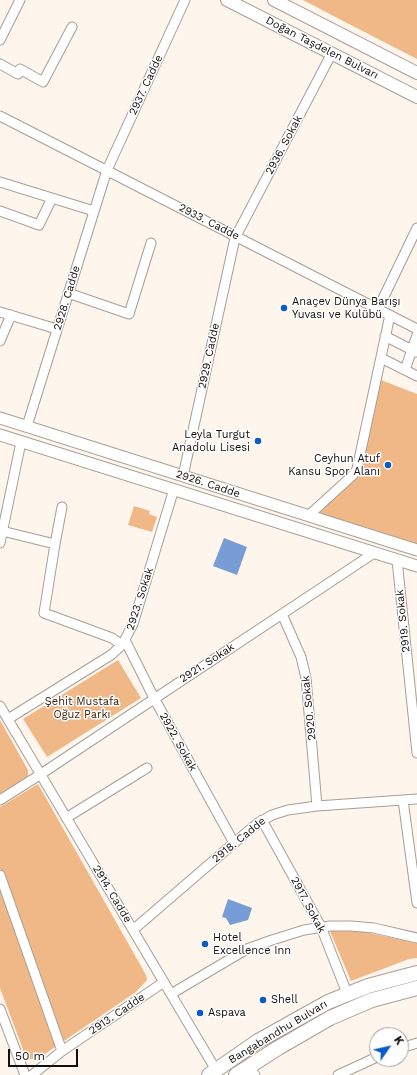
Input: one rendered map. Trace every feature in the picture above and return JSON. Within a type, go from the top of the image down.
[{"type":"main road","name":"Doğan Taşdelen Bulvarı","points":[[227,0],[417,97]]},
{"type":"main road","name":"Doğan Taşdelen Bulvarı","points":[[274,0],[417,73]]},
{"type":"main road","name":"Bangabandhu Bulvarı","points":[[213,1072],[258,1041],[309,1012],[347,994],[381,982],[417,973]]},
{"type":"main road","name":"Bangabandhu Bulvarı","points":[[236,1075],[252,1071],[278,1048],[330,1018],[372,1000],[417,988]]},
{"type":"street","points":[[0,40],[20,0]]},
{"type":"street","name":"2937. Cadde","points":[[107,170],[185,0]]},
{"type":"street","points":[[0,64],[18,74],[20,70],[43,82],[72,26]]},
{"type":"street","name":"2936. Sokak","points":[[236,236],[332,53]]},
{"type":"street","name":"2933. Cadde","points":[[0,116],[417,328]]},
{"type":"street","name":"2928. Cadde","points":[[27,426],[107,170]]},
{"type":"street","points":[[0,182],[94,211]]},
{"type":"street","points":[[0,211],[39,225],[52,198]]},
{"type":"street","points":[[378,309],[417,228]]},
{"type":"street","name":"2929. Cadde","points":[[183,476],[236,236]]},
{"type":"street","points":[[68,293],[129,314],[151,243]]},
{"type":"street","points":[[0,312],[57,330]]},
{"type":"street","points":[[0,342],[11,315]]},
{"type":"street","points":[[308,516],[358,469],[390,315]]},
{"type":"street","points":[[405,370],[414,351],[417,335]]},
{"type":"street","points":[[385,336],[414,351]]},
{"type":"street","points":[[381,358],[417,376]]},
{"type":"street","name":"2926. Cadde","points":[[0,418],[417,550]]},
{"type":"street","points":[[0,543],[21,442],[27,426]]},
{"type":"street","name":"2926. Cadde","points":[[0,435],[417,566]]},
{"type":"street","name":"2923. Sokak","points":[[8,719],[111,655],[124,642],[133,624],[174,489]]},
{"type":"street","points":[[62,507],[44,613],[124,642]]},
{"type":"street","points":[[2,531],[55,544]]},
{"type":"street","name":"2921. Sokak","points":[[0,800],[374,553]]},
{"type":"street","name":"2919. Sokak","points":[[397,560],[417,753]]},
{"type":"street","name":"2920. Sokak","points":[[282,614],[301,657],[306,678],[317,806]]},
{"type":"street","name":"2922. Sokak","points":[[124,642],[234,843]]},
{"type":"street","name":"2914. Cadde","points":[[0,706],[171,994],[213,1072]]},
{"type":"street","points":[[66,818],[147,768]]},
{"type":"street","name":"2918. Cadde","points":[[133,930],[262,820],[282,811],[317,806],[417,799]]},
{"type":"street","points":[[403,800],[417,903]]},
{"type":"street","name":"2917. Sokak","points":[[262,820],[321,927],[347,994]]},
{"type":"street","points":[[0,875],[62,1050]]},
{"type":"street","points":[[171,994],[247,950],[268,941],[321,927],[340,926],[368,928],[417,938]]},
{"type":"street","name":"2913. Cadde","points":[[32,1075],[62,1050],[164,982]]},
{"type":"street","points":[[0,1009],[25,1075]]},
{"type":"street","points":[[338,1075],[369,1061]]},
{"type":"green space","points":[[303,0],[417,0],[417,59],[345,22]]},
{"type":"green space","name":"Ceyhun Atuf Kansu Spor Alanı","points":[[376,378],[417,394],[417,550],[308,516],[353,475]]},
{"type":"green space","points":[[134,506],[150,511],[149,514],[157,517],[152,532],[128,525]]},
{"type":"green space","name":"Şehit Mustafa Oğuz Parkı","points":[[118,660],[141,698],[47,757],[23,719]]},
{"type":"green space","points":[[0,720],[28,770],[28,776],[0,794]]},
{"type":"green space","points":[[38,784],[146,975],[147,980],[136,992],[39,1058],[30,1059],[25,1055],[0,988],[0,807]]},
{"type":"green space","points":[[329,929],[355,930],[417,943],[417,958],[409,959],[351,981]]},
{"type":"water","points":[[224,538],[247,547],[237,575],[213,566]]},
{"type":"water","points":[[228,899],[252,908],[248,920],[230,925],[226,918],[222,917]]},
{"type":"place","name":"Anaçev Dünya Barışı Yuvası ve Kulübü","points":[[284,308]]},
{"type":"place","name":"Leyla Turgut Anadolu Lisesi","points":[[258,441]]},
{"type":"place","name":"Ceyhun Atuf Kansu Spor Alanı","points":[[388,465]]},
{"type":"place","name":"Hotel Excellence Inn","points":[[205,944]]},
{"type":"place","name":"Shell","points":[[263,1000]]},
{"type":"place","name":"Aspava","points":[[200,1013]]}]
